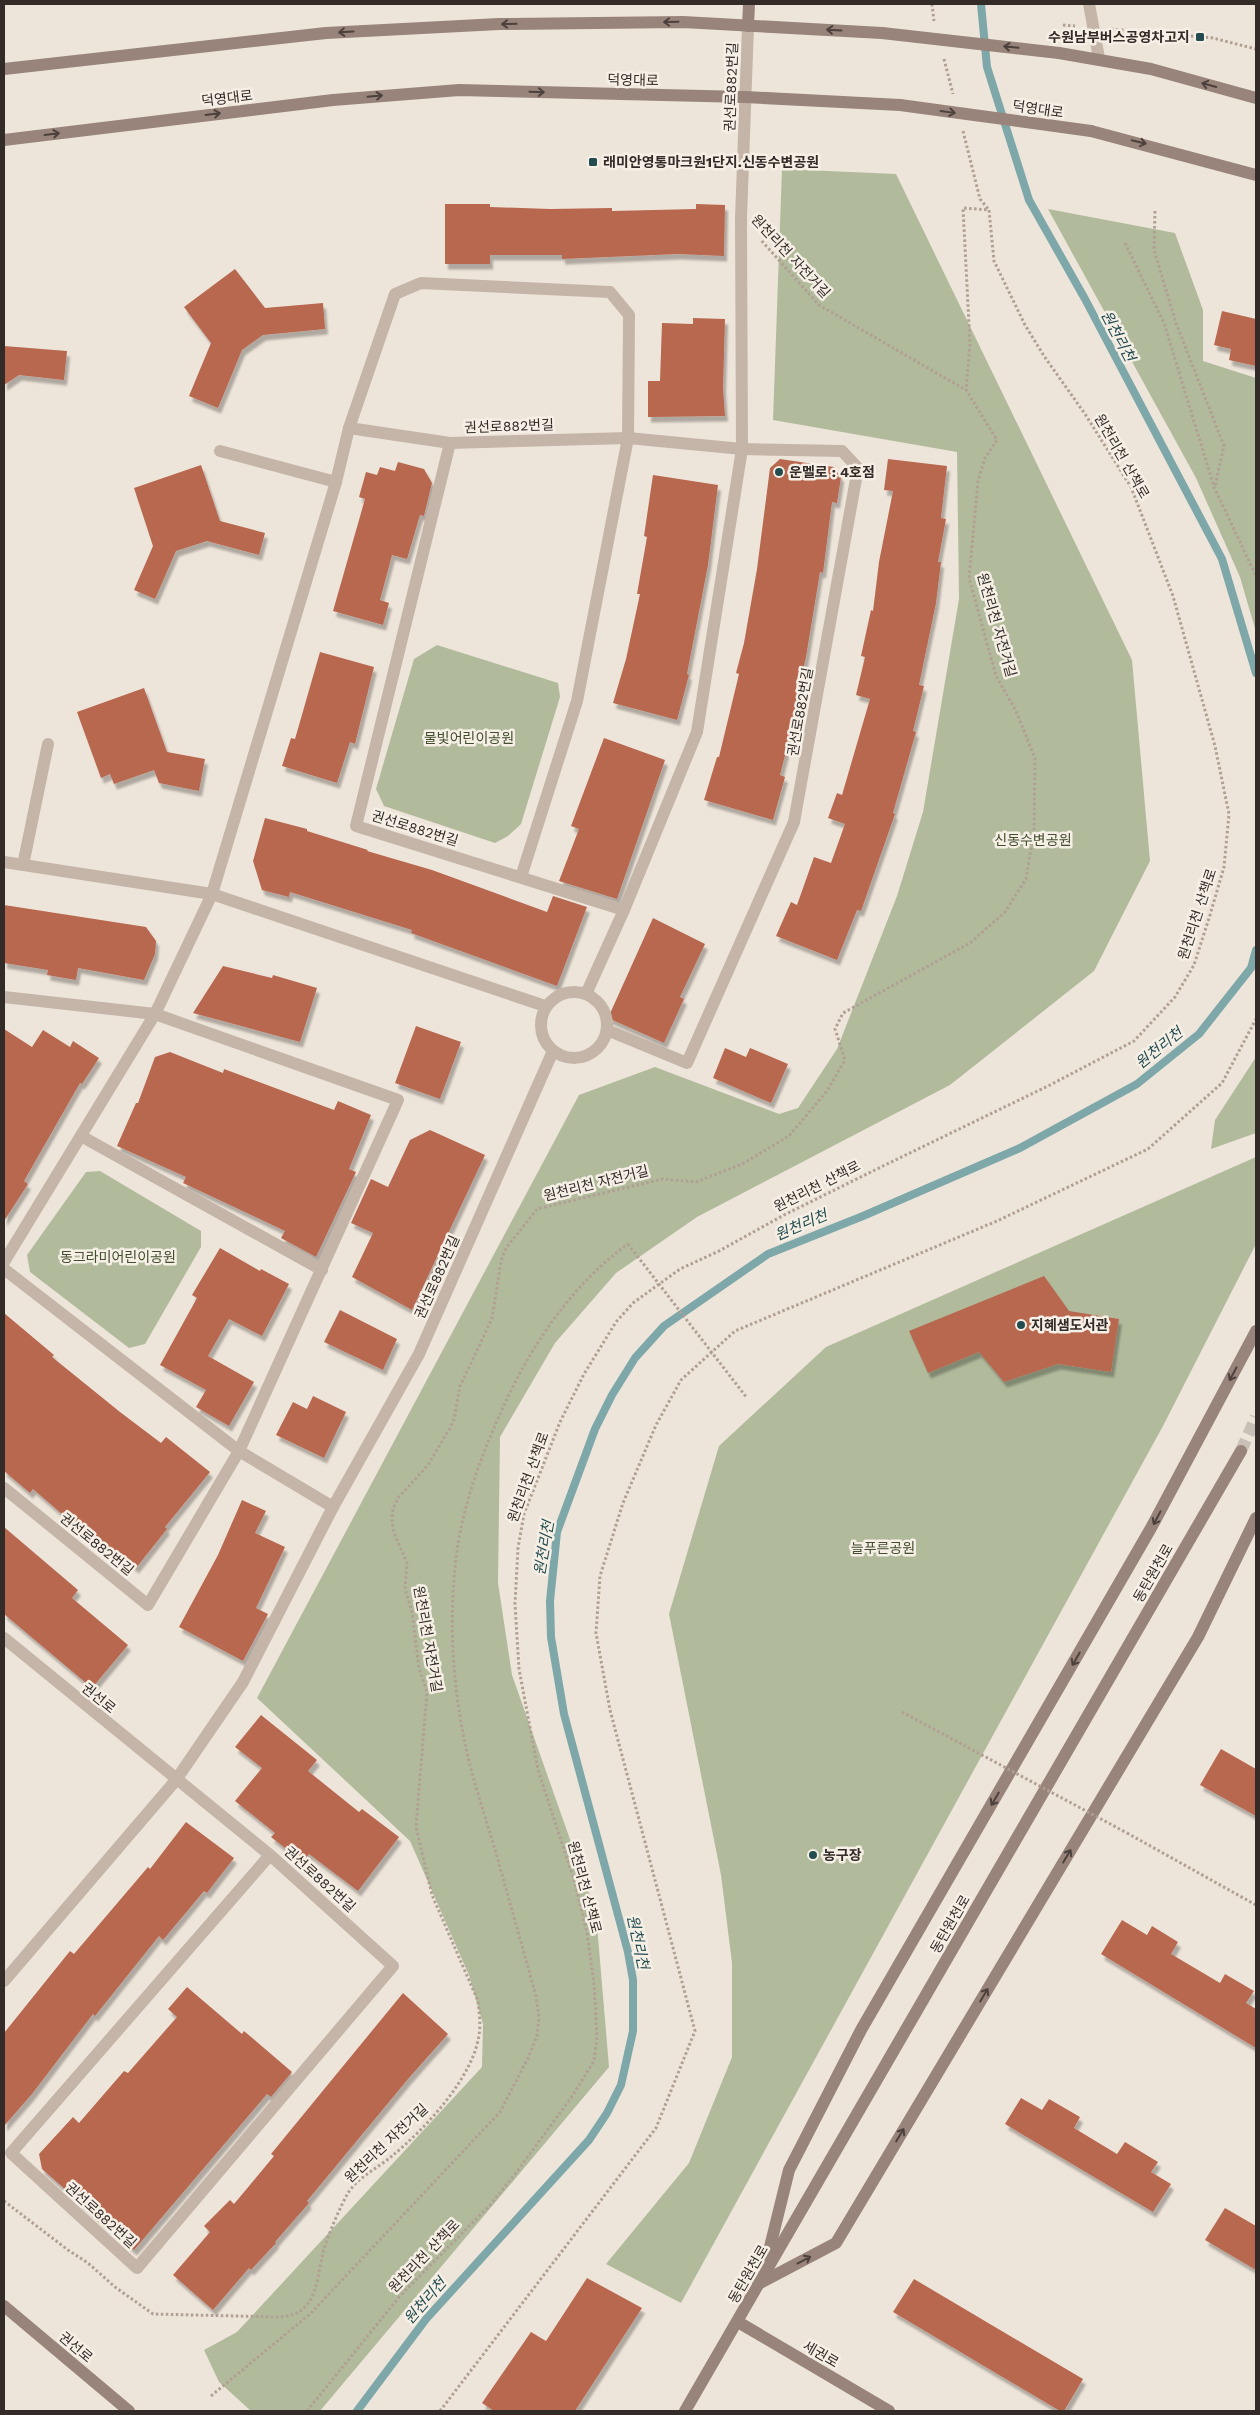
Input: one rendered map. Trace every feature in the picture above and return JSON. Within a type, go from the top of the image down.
[{"type":"main road","points":[[748,26],[750,4]]},
{"type":"main road","points":[[4,69],[326,33],[499,24],[683,22],[882,33],[1099,58],[1151,68],[1256,98]]},
{"type":"main road","name":"덕영대로","points":[[4,140],[333,100],[458,90],[745,97],[900,105],[1091,131],[1256,175]]},
{"type":"main road","points":[[760,2283],[789,2170],[861,2030],[1252,1350],[1256,1331]]},
{"type":"main road","name":"동탄원천로","points":[[685,2411],[1241,1451]]},
{"type":"main road","points":[[760,2283],[836,2243],[1198,1637],[1256,1518]]},
{"type":"main road","name":"권선로","points":[[4,2306],[129,2411]]},
{"type":"main road","name":"세권로","points":[[738,2322],[889,2411]]},
{"type":"street","points":[[1089,4],[1099,58]]},
{"type":"street","name":"권선로882번길","points":[[586,994],[624,910],[697,732],[742,449],[741,218],[748,26]]},
{"type":"street","points":[[4,1262],[155,1014],[212,894],[336,482],[349,428],[395,294],[421,283],[610,292],[629,315],[628,438],[577,701],[521,877],[624,910]]},
{"type":"street","points":[[349,428],[450,443]]},
{"type":"street","name":"권선로882번길","points":[[521,877],[356,826],[450,443],[628,438],[742,449],[842,451],[858,468],[794,822],[687,1063],[607,1030]]},
{"type":"street","points":[[220,451],[336,482]]},
{"type":"street","points":[[23,865],[48,744]]},
{"type":"street","points":[[4,862],[212,894],[545,1006]]},
{"type":"street","points":[[575,991],[586,994],[596,999],[603,1008],[607,1018],[607,1030],[603,1040],[596,1049],[586,1055],[575,1058],[553,1051],[546,1044],[541,1030],[541,1015],[545,1006],[553,998],[563,993],[575,991]]},
{"type":"street","name":"권선로882번길","points":[[4,997],[155,1014],[398,1100],[239,1450],[148,1605],[4,1488]]},
{"type":"street","name":"권선로882번길","points":[[4,1981],[176,1780],[243,1682],[333,1507],[419,1354],[553,1051]]},
{"type":"street","points":[[81,1136],[322,1270]]},
{"type":"street","points":[[4,1269],[239,1450],[333,1507]]},
{"type":"street","name":"권선로","points":[[4,1638],[176,1780]]},
{"type":"street","name":"권선로882번길","points":[[176,1780],[270,1855],[392,1966],[137,2268],[11,2153],[270,1855]]},
{"type":"path","points":[[1063,25],[1213,38],[1256,49]]},
{"type":"path","name":"원천리천 산책로","points":[[307,2411],[400,2296],[509,2182],[571,2098],[594,2061],[597,2037],[594,1984],[587,1933],[574,1883],[538,1770],[519,1669],[515,1604],[518,1548],[524,1514],[557,1431],[584,1374],[616,1322],[632,1304],[680,1269],[719,1251],[784,1215],[866,1174],[1050,1085],[1134,1041],[1175,997],[1194,965],[1224,867],[1229,814],[1215,746],[1173,596],[1130,487],[1085,414],[1044,356],[1025,325],[994,261],[989,210],[963,208],[970,344],[966,390]]},
{"type":"path","points":[[1155,211],[1154,250],[1176,323],[1224,446],[1214,487]]},
{"type":"path","name":"원천리천 자전거길","points":[[4,2201],[88,2263],[115,2287],[152,2314],[278,2317],[293,2316],[304,2308],[312,2296],[325,2248],[348,2194],[354,2185],[393,2155],[433,2116],[459,2081],[475,2053],[480,2018],[478,2001],[432,1896],[416,1826],[427,1692],[418,1668],[412,1612],[405,1589],[407,1563],[394,1533],[392,1520],[393,1509],[398,1498],[428,1465],[454,1419],[460,1386],[492,1319],[506,1248],[537,1209],[662,1179],[696,1182],[742,1164],[789,1136],[827,1091],[845,1060],[835,1029],[843,1013],[970,943],[1005,912],[1026,879],[1034,831],[1035,758],[1015,709],[996,676],[969,578],[978,481],[985,458],[997,440],[966,390],[819,305],[741,218]]},
{"type":"path","points":[[1125,243],[1164,323],[1214,487],[1256,576]]},
{"type":"path","points":[[440,2411],[656,2128],[695,2030],[610,1710],[596,1632],[600,1576],[623,1504],[656,1425],[681,1380],[735,1331],[997,1221],[1148,1149],[1222,1083],[1256,1019]]},
{"type":"path","points":[[210,2396],[310,2314],[500,2112],[528,2058],[537,2036],[539,2016],[536,1996],[462,1729],[453,1654],[454,1580],[466,1507],[493,1430],[515,1381],[543,1334],[591,1274],[628,1244],[747,1398]]},
{"type":"path","points":[[902,1712],[1256,1905]]},
{"type":"green space","name":"신동수변공원","points":[[782,169],[896,174],[1132,660],[1150,861],[1094,971],[950,1085],[697,1217],[616,1273],[555,1343],[500,1437],[498,1583],[512,1675],[596,1913],[609,2067],[320,2411],[251,2411],[219,2382],[204,2350],[237,2332],[482,2067],[483,2024],[469,1975],[410,1841],[257,1698],[579,1095],[655,1067],[779,1114],[798,1108],[837,1049],[897,896],[923,812],[959,599],[957,452],[773,420]]},
{"type":"green space","points":[[1048,209],[1175,233],[1203,310],[1203,361],[1256,378],[1256,632],[1240,577],[1196,478]]},
{"type":"green space","name":"물빛어린이공원","points":[[437,645],[558,683],[560,697],[521,824],[508,836],[495,843],[384,806],[376,789],[414,659]]},
{"type":"green space","points":[[1256,1057],[1256,1133],[1211,1149],[1215,1120]]},
{"type":"green space","name":"늘푸른공원","points":[[1256,1157],[1256,1244],[1163,1426],[681,2303],[606,2264],[689,2163],[732,2057],[732,1963],[721,1875],[669,1614],[719,1446],[826,1347]]},
{"type":"green space","name":"동그라미어린이공원","points":[[100,1171],[201,1231],[201,1247],[145,1344],[129,1348],[30,1272],[27,1255],[86,1172]]},
{"type":"building","points":[[445,204],[490,204],[490,207],[550,209],[612,208],[612,211],[696,209],[696,204],[725,205],[724,256],[678,254],[562,259],[562,255],[490,255],[490,264],[445,264]]},
{"type":"building","points":[[235,269],[265,308],[323,303],[325,329],[263,335],[242,350],[218,408],[189,396],[211,343],[184,307]]},
{"type":"building","points":[[1222,311],[1256,319],[1256,366],[1229,360],[1231,349],[1214,345]]},
{"type":"building","points":[[693,318],[725,319],[723,388],[725,416],[648,417],[648,381],[660,381],[662,323],[693,324]]},
{"type":"building","points":[[4,346],[67,351],[64,380],[19,375],[4,385]]},
{"type":"building","points":[[780,459],[834,467],[841,477],[837,503],[832,502],[823,573],[820,572],[806,657],[795,704],[798,705],[780,775],[785,777],[773,820],[704,800],[717,757],[719,757],[739,674],[736,673],[744,643],[757,569],[770,468]]},
{"type":"building","points":[[888,459],[947,466],[941,518],[946,519],[938,562],[941,562],[936,603],[919,685],[924,686],[913,731],[916,732],[893,813],[895,814],[861,911],[857,910],[837,960],[776,936],[791,902],[797,905],[814,857],[831,863],[845,824],[828,818],[837,793],[842,795],[870,699],[856,695],[865,657],[861,656],[871,610],[873,611],[879,562],[893,491],[884,490]]},
{"type":"building","points":[[398,462],[424,469],[432,483],[424,516],[420,515],[407,559],[392,555],[380,600],[389,603],[383,625],[333,611],[365,499],[359,497],[366,472],[377,475],[380,467],[395,471]]},
{"type":"building","points":[[201,465],[220,521],[265,533],[259,555],[207,541],[176,551],[155,599],[134,590],[153,546],[134,488]]},
{"type":"building","points":[[653,475],[718,485],[708,565],[687,674],[689,675],[677,720],[613,703],[626,659],[640,594],[637,594],[647,537],[644,536]]},
{"type":"building","points":[[320,652],[374,667],[355,744],[350,742],[337,783],[282,766],[291,738],[295,739]]},
{"type":"building","points":[[144,688],[167,752],[205,759],[199,791],[159,783],[154,770],[114,784],[110,774],[101,778],[77,712]]},
{"type":"building","points":[[604,738],[665,760],[617,899],[559,881],[579,829],[571,826]]},
{"type":"building","points":[[265,818],[307,829],[307,831],[367,851],[432,870],[547,912],[553,896],[587,907],[557,986],[411,933],[412,930],[290,892],[289,897],[262,890],[253,861]]},
{"type":"building","points":[[4,905],[146,927],[156,941],[155,954],[144,980],[78,968],[76,980],[47,975],[48,970],[4,963]]},
{"type":"building","points":[[653,918],[705,944],[680,997],[684,999],[664,1043],[608,1018]]},
{"type":"building","points":[[223,966],[272,978],[273,975],[317,988],[300,1042],[193,1013]]},
{"type":"building","points":[[416,1026],[461,1042],[440,1099],[395,1083]]},
{"type":"building","points":[[4,1029],[32,1047],[43,1030],[70,1047],[73,1041],[99,1058],[82,1084],[80,1083],[24,1181],[28,1184],[4,1221]]},
{"type":"building","points":[[725,1048],[746,1057],[750,1048],[788,1064],[771,1103],[713,1078]]},
{"type":"building","points":[[170,1052],[223,1073],[224,1069],[334,1110],[338,1101],[371,1115],[349,1169],[356,1172],[316,1257],[281,1238],[285,1231],[183,1183],[186,1177],[117,1146],[136,1103],[138,1103],[155,1057]]},
{"type":"building","points":[[430,1130],[485,1155],[412,1310],[352,1277],[373,1233],[351,1223],[371,1179],[388,1187],[410,1140]]},
{"type":"building","points":[[220,1248],[260,1271],[261,1269],[289,1284],[262,1336],[229,1319],[208,1356],[254,1382],[229,1426],[196,1407],[206,1390],[160,1365],[197,1298],[192,1295]]},
{"type":"building","name":"지혜샘도서관","points":[[1044,1276],[1069,1311],[1119,1319],[1111,1372],[1058,1364],[1004,1382],[979,1352],[928,1373],[909,1331]]},
{"type":"building","points":[[340,1310],[397,1339],[383,1370],[324,1342]]},
{"type":"building","points":[[4,1313],[54,1355],[52,1357],[120,1412],[161,1443],[166,1437],[210,1472],[165,1527],[167,1529],[136,1568],[72,1518],[70,1521],[33,1489],[30,1493],[4,1471]]},
{"type":"building","points":[[313,1396],[346,1412],[324,1458],[276,1435],[293,1402],[307,1409]]},
{"type":"building","points":[[242,1500],[266,1511],[255,1533],[285,1547],[256,1608],[268,1614],[243,1661],[179,1627],[218,1555]]},
{"type":"building","points":[[4,1527],[78,1590],[72,1598],[128,1645],[92,1688],[4,1614]]},
{"type":"building","points":[[261,1715],[317,1760],[308,1771],[359,1812],[362,1809],[399,1837],[358,1891],[309,1854],[303,1862],[271,1837],[275,1833],[235,1801],[262,1768],[235,1747]]},
{"type":"building","points":[[1221,1749],[1256,1769],[1256,1816],[1200,1785]]},
{"type":"building","points":[[186,1822],[234,1858],[207,1893],[204,1891],[163,1940],[159,1936],[95,2016],[93,2014],[32,2094],[4,2126],[4,2033],[70,1951],[74,1954],[148,1867],[150,1869]]},
{"type":"building","points":[[1122,1920],[1147,1935],[1152,1926],[1178,1942],[1171,1954],[1220,1983],[1225,1974],[1254,1991],[1246,2003],[1256,2009],[1256,2048],[1101,1954]]},
{"type":"building","points":[[187,1987],[242,2034],[244,2031],[292,2072],[271,2097],[267,2094],[134,2250],[42,2169],[39,2154],[73,2117],[79,2123],[124,2071],[128,2073],[177,2017],[168,2009]]},
{"type":"building","points":[[403,1993],[448,2034],[408,2079],[307,2201],[309,2203],[276,2243],[251,2270],[249,2268],[213,2310],[173,2275],[210,2232],[204,2226],[230,2200],[234,2204],[274,2156],[271,2154]]},
{"type":"building","points":[[1021,2098],[1042,2110],[1049,2099],[1080,2117],[1074,2128],[1117,2154],[1125,2142],[1158,2162],[1151,2172],[1171,2184],[1153,2212],[1005,2124]]},
{"type":"building","points":[[1225,2208],[1256,2226],[1256,2270],[1205,2240]]},
{"type":"building","points":[[587,2278],[642,2308],[575,2411],[494,2411],[482,2403],[531,2332],[546,2341]]},
{"type":"building","points":[[914,2279],[1083,2379],[1064,2411],[1060,2411],[893,2312]]},
{"type":"waterway","name":"원천리천","points":[[981,4],[987,67],[1029,200],[1085,299],[1222,559],[1256,673]]},
{"type":"waterway","name":"원천리천","points":[[357,2411],[426,2319],[589,2140],[607,2113],[621,2085],[633,2031],[633,1980],[628,1952],[564,1714],[551,1637],[550,1601],[557,1532],[595,1429],[612,1395],[635,1358],[664,1326],[768,1254],[863,1216],[1020,1148],[1137,1084],[1199,1034],[1251,968],[1256,950]]},
{"type":"tunnel","points":[[1241,1451],[1256,1417]]},
{"type":"place","name":"수원남부버스공영차고지","points":[[1200,37]]},
{"type":"place","name":"래미안영통마크원1단지.신동수변공원","points":[[593,162]]},
{"type":"place","name":"운멜로 : 4호점","points":[[779,472]]},
{"type":"place","name":"지혜샘도서관","points":[[1021,1325]]},
{"type":"place","name":"농구장","points":[[813,1855]]}]
